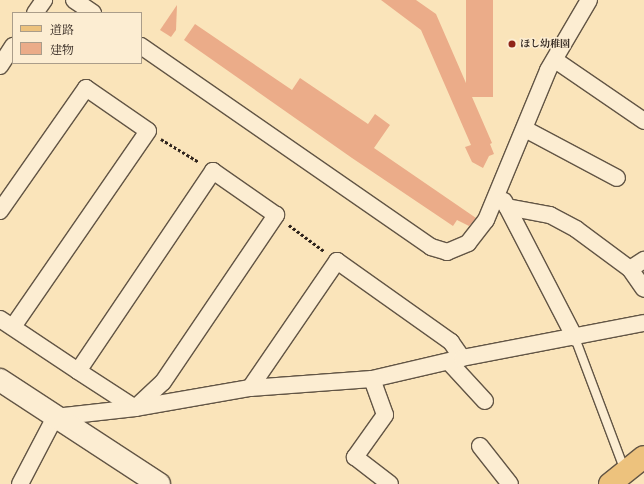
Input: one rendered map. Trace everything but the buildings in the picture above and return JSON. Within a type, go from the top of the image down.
[{"type":"main road","points":[[622,480],[644,457]]},
{"type":"street","points":[[36,12],[44,0]]},
{"type":"street","points":[[74,0],[92,12]]},
{"type":"street","points":[[142,47],[431,247],[447,252],[468,244],[486,220],[500,192],[555,60],[589,0]]},
{"type":"street","points":[[0,66],[8,46]]},
{"type":"street","points":[[555,60],[644,121]]},
{"type":"street","points":[[0,211],[86,88],[148,131],[6,323],[135,408]]},
{"type":"street","points":[[525,129],[617,178]]},
{"type":"street","points":[[78,371],[213,171],[276,215],[163,382],[135,408]]},
{"type":"street","points":[[500,192],[575,338]]},
{"type":"street","points":[[507,207],[550,215],[576,229],[630,269],[644,289]]},
{"type":"street","points":[[250,388],[337,260],[451,342],[456,360],[485,401]]},
{"type":"street","points":[[630,269],[644,260]]},
{"type":"street","points":[[55,417],[135,408],[250,388],[372,380],[456,360],[575,338],[644,323]]},
{"type":"street","points":[[0,380],[158,484]]},
{"type":"street","points":[[372,380],[385,415],[354,458],[390,484]]},
{"type":"street","points":[[20,484],[55,417]]},
{"type":"street","points":[[480,446],[510,484]]},
{"type":"lane","points":[[575,338],[622,480]]},
{"type":"path","points":[[148,131],[213,171]]},
{"type":"path","points":[[276,215],[337,260]]},
{"type":"place","name":"ほし幼稚園","points":[[512,44]]}]
